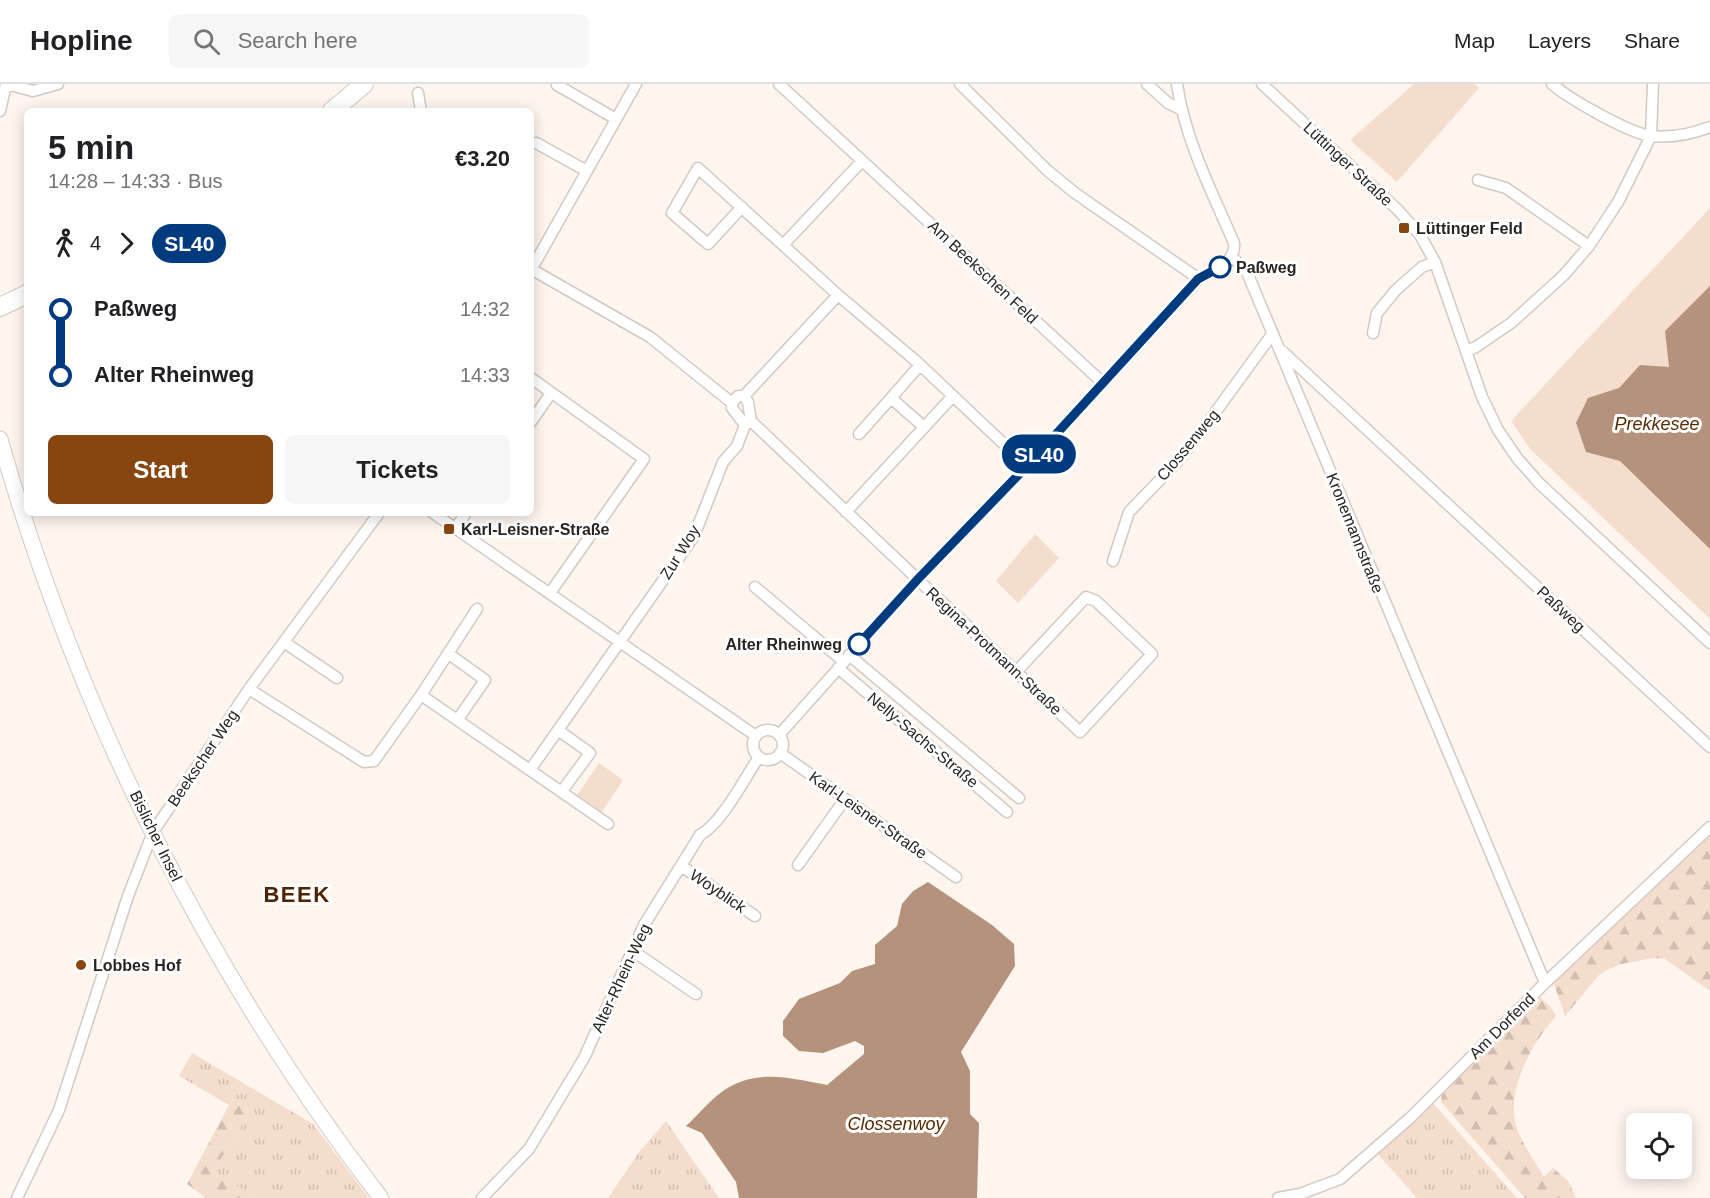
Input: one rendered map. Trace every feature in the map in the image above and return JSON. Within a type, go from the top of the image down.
[{"type":"main road","points":[[336,108],[364,84]]},
{"type":"main road","points":[[0,307],[24,295]]},
{"type":"main road","name":"Bislicher Insel","points":[[0,439],[30,536],[57,612],[102,723],[153,832],[224,964],[271,1041],[323,1119],[381,1198]]},
{"type":"street","points":[[0,111],[6,84],[33,91],[58,84]]},
{"type":"street","points":[[534,265],[636,84]]},
{"type":"street","name":"Am Beekschen Feld","points":[[779,84],[1103,383]]},
{"type":"street","points":[[960,84],[1048,171],[1075,193],[1198,279]]},
{"type":"street","points":[[1147,84],[1168,103],[1180,109]]},
{"type":"street","points":[[779,735],[918,579],[1027,466],[1198,279],[1228,262],[1232,257],[1234,243],[1190,138],[1180,109],[1177,84]]},
{"type":"street","name":"Lüttinger Straße","points":[[1262,84],[1398,210],[1420,235],[1434,262],[1482,397],[1498,430],[1517,458],[1539,483],[1710,643]]},
{"type":"street","points":[[1552,84],[1608,118],[1651,135],[1685,134],[1710,127]]},
{"type":"street","points":[[1466,351],[1490,338],[1526,310],[1564,275],[1589,246],[1618,202],[1651,135],[1653,84]]},
{"type":"street","points":[[557,85],[616,119]]},
{"type":"street","points":[[418,93],[420,108]]},
{"type":"street","points":[[536,143],[587,171]]},
{"type":"street","points":[[783,245],[862,161]]},
{"type":"street","points":[[742,207],[708,244],[672,213],[698,168],[742,207],[838,295],[920,365],[1027,466]]},
{"type":"street","points":[[1478,180],[1506,188],[1589,246]]},
{"type":"street","name":"Kronemannstraße","points":[[1232,257],[1246,270],[1280,348],[1404,652],[1545,983]]},
{"type":"street","points":[[1373,333],[1377,313],[1417,271],[1434,262]]},
{"type":"street","name":"Regina-Protmann-Straße","points":[[534,272],[650,338],[732,403],[732,408],[1080,732],[1152,654],[1096,601],[1086,597],[1016,672]]},
{"type":"street","points":[[732,403],[738,396],[744,396],[838,295]]},
{"type":"street","name":"Clossenweg","points":[[1113,561],[1129,512],[1177,462],[1273,333]]},
{"type":"street","name":"Paßweg","points":[[1280,348],[1710,747]]},
{"type":"street","points":[[859,434],[920,365]]},
{"type":"street","points":[[534,380],[644,459],[550,593]]},
{"type":"street","points":[[534,418],[551,393]]},
{"type":"street","points":[[744,396],[748,402],[748,423]]},
{"type":"street","points":[[846,512],[953,396]]},
{"type":"street","points":[[891,398],[924,427]]},
{"type":"street","name":"Zur Woy","points":[[530,770],[694,536],[723,462],[737,446],[748,423]]},
{"type":"street","name":"Beekscher Weg","points":[[17,1198],[59,1110],[128,896],[153,832],[249,689],[377,516]]},
{"type":"street","points":[[437,516],[756,736]]},
{"type":"street","points":[[455,529],[464,516]]},
{"type":"street","points":[[755,587],[843,661]]},
{"type":"street","points":[[249,689],[364,762],[374,760],[422,695],[477,609]]},
{"type":"street","points":[[284,642],[337,678]]},
{"type":"street","points":[[449,654],[485,680],[458,719]]},
{"type":"street","name":"Nelly-Sachs-Straße","points":[[843,661],[1019,798]]},
{"type":"street","name":"Nelly-Sachs-Straße","points":[[843,661],[1007,812]]},
{"type":"street","points":[[422,695],[608,824]]},
{"type":"street","points":[[558,730],[590,753],[562,791]]},
{"type":"street","points":[[767,730],[779,735],[782,744],[780,753],[772,759],[759,757],[753,745],[756,736],[767,730]]},
{"type":"street","name":"Karl-Leisner-Straße","points":[[780,753],[956,877]]},
{"type":"street","name":"Alter-Rhein-Weg","points":[[482,1198],[529,1149],[584,1058],[644,925],[700,835],[708,831],[717,821],[759,757]]},
{"type":"street","points":[[798,865],[845,799]]},
{"type":"street","name":"Am Dorfend","points":[[1278,1198],[1300,1194],[1340,1179],[1410,1118],[1545,983],[1710,827]]},
{"type":"street","name":"Woyblick","points":[[681,866],[754,916]]},
{"type":"street","points":[[633,951],[696,994]]},
{"type":"green space","points":[[1414,84],[1475,84],[1479,88],[1397,182],[1350,140]]},
{"type":"green space","points":[[1710,208],[1710,619],[1530,449],[1511,421]]},
{"type":"green space","points":[[1035,534],[1059,558],[1018,603],[996,581]]},
{"type":"green space","points":[[599,763],[623,780],[600,815],[575,798]]},
{"type":"green space","points":[[1710,832],[1710,991],[1665,959],[1654,958],[1621,964],[1599,975],[1565,1016],[1553,981]]},
{"type":"green space","points":[[1537,995],[1551,1007],[1556,1016],[1531,1052],[1518,1081],[1514,1111],[1516,1125],[1544,1177],[1553,1168],[1569,1182],[1576,1198],[1525,1198],[1441,1102],[1442,1093]]},
{"type":"green space","points":[[192,1053],[313,1124],[369,1198],[257,1198],[213,1172],[250,1111],[235,1099],[229,1105],[179,1076]]},
{"type":"green space","points":[[235,1099],[245,1099],[250,1111],[213,1172],[257,1198],[206,1198],[187,1184],[229,1105]]},
{"type":"green space","points":[[1432,1102],[1517,1198],[1417,1198],[1376,1152]]},
{"type":"green space","points":[[666,1121],[719,1198],[608,1198],[640,1151]]},
{"type":"water","name":"Prekkesee","points":[[1710,286],[1710,549],[1620,461],[1586,452],[1576,423],[1588,398],[1619,388],[1640,365],[1669,367],[1665,331]]},
{"type":"water","name":"Clossenwoy","points":[[928,882],[992,925],[1014,944],[1015,966],[961,1052],[970,1071],[970,1114],[979,1123],[977,1198],[739,1198],[736,1182],[702,1133],[686,1126],[718,1095],[735,1084],[748,1079],[774,1077],[827,1085],[864,1054],[864,1046],[855,1041],[823,1053],[799,1051],[783,1036],[783,1021],[799,999],[840,983],[852,971],[875,964],[875,945],[897,926],[902,904],[913,891]]},
{"type":"bus line","name":"SL40","points":[[859,644],[1027,466],[1198,279],[1220,267]]},
{"type":"place","name":"Lüttinger Feld","points":[[1404,228]]},
{"type":"place","name":"Paßweg","points":[[1220,267]]},
{"type":"place","name":"Karl-Leisner-Straße","points":[[449,529]]},
{"type":"place","name":"Alter Rheinweg","points":[[859,644]]},
{"type":"place","name":"Lobbes Hof","points":[[81,965]]},
{"type":"district","name":"BEEK","points":[[297,894]]}]
